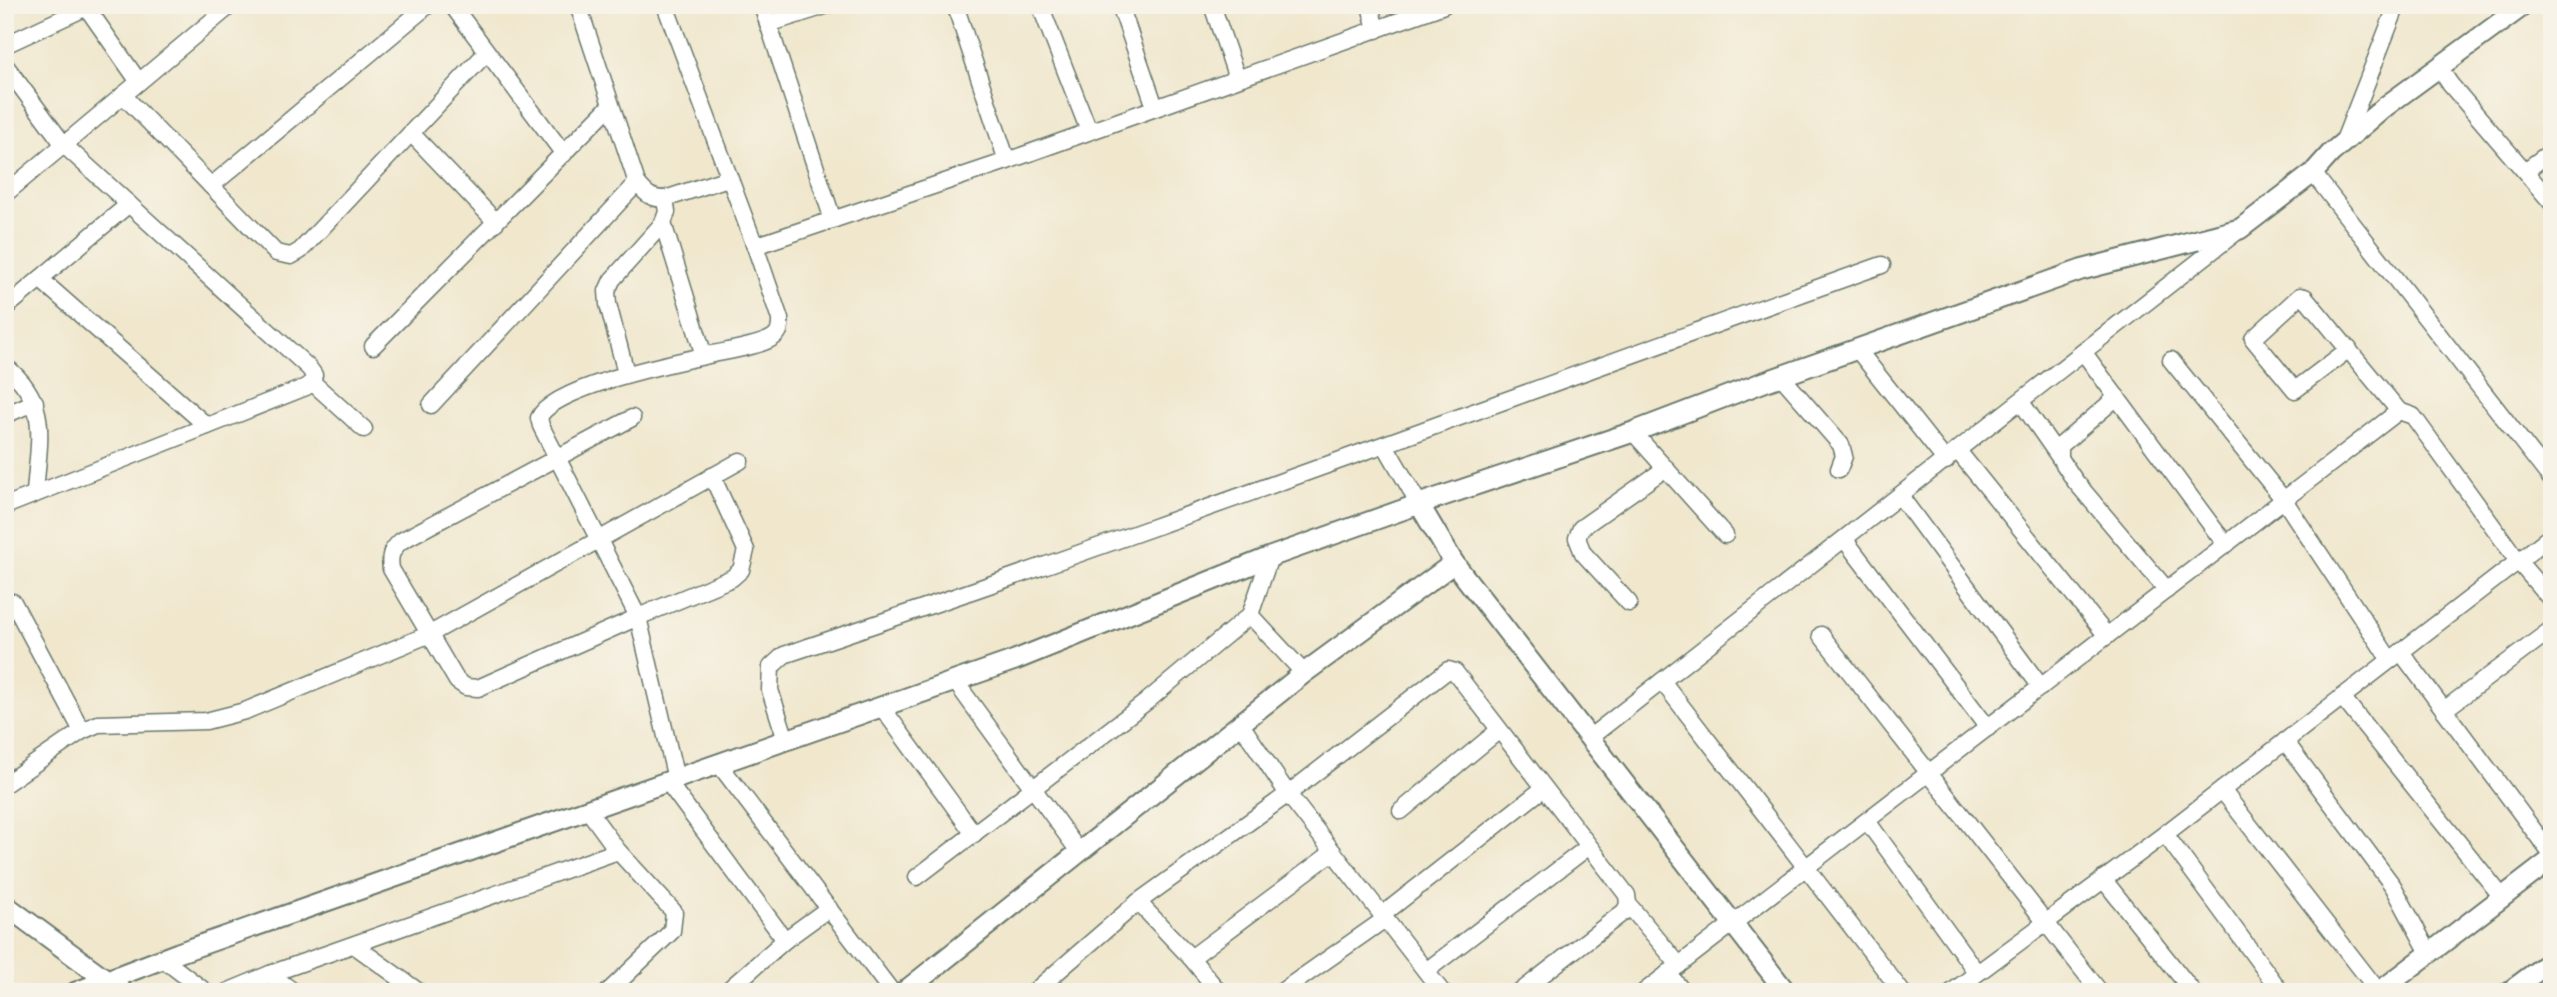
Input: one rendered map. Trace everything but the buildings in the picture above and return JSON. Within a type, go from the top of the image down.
[{"type":"street","points":[[5,194],[232,5]]},
{"type":"street","points":[[211,186],[428,5]]},
{"type":"street","points":[[452,5],[564,153]]},
{"type":"street","points":[[578,5],[637,183],[646,194],[655,199],[666,199],[728,178]]},
{"type":"street","points":[[665,5],[755,246],[780,319],[780,331],[775,338],[765,341],[626,373],[549,404],[539,418],[638,617],[672,780],[785,940]]},
{"type":"street","points":[[762,5],[832,220]]},
{"type":"street","points":[[768,24],[828,5]]},
{"type":"street","points":[[956,5],[1007,161]]},
{"type":"street","points":[[1040,5],[1089,131]]},
{"type":"street","points":[[1120,5],[1155,107]]},
{"type":"street","points":[[1212,5],[1237,78]]},
{"type":"street","points":[[1370,5],[1377,30]]},
{"type":"street","points":[[755,246],[1007,161],[1444,5]]},
{"type":"street","points":[[2343,143],[2397,5]]},
{"type":"street","points":[[1589,738],[2313,173],[2343,143],[2386,107],[2524,5]]},
{"type":"street","points":[[5,45],[86,6],[139,82]]},
{"type":"street","points":[[123,95],[276,253],[291,256],[300,251],[487,52]]},
{"type":"street","points":[[5,65],[64,145],[314,375],[312,382],[306,387],[5,506]]},
{"type":"street","points":[[2439,67],[2552,203]]},
{"type":"street","points":[[373,346],[610,106]]},
{"type":"street","points":[[411,133],[496,222]]},
{"type":"street","points":[[2525,171],[2552,151]]},
{"type":"street","points":[[2313,173],[2552,480]]},
{"type":"street","points":[[431,405],[637,183]]},
{"type":"street","points":[[626,373],[607,304],[607,291],[612,280],[663,223],[667,212],[666,199]]},
{"type":"street","points":[[9,304],[129,204]]},
{"type":"street","points":[[663,223],[704,356]]},
{"type":"street","points":[[76,992],[115,986],[131,971],[158,960],[955,681],[1102,626],[1270,557],[1633,432],[1781,376],[2081,270],[2241,229]]},
{"type":"street","points":[[786,740],[770,690],[771,667],[784,656],[1385,445],[1605,363],[1882,265]]},
{"type":"street","points":[[40,279],[207,426]]},
{"type":"street","points":[[2349,349],[2295,390],[2253,339],[2303,295],[2349,349],[2399,411],[2413,416],[2518,561],[2552,601]]},
{"type":"street","points":[[1857,349],[2107,636]]},
{"type":"street","points":[[2084,353],[2227,544]]},
{"type":"street","points":[[2171,359],[2284,500],[2396,656],[2444,710],[2552,857],[2379,992],[2222,790]]},
{"type":"street","points":[[5,366],[28,389],[39,418],[35,494]]},
{"type":"street","points":[[1781,376],[1841,445],[1844,456],[1839,469]]},
{"type":"street","points":[[312,382],[364,429]]},
{"type":"street","points":[[2060,458],[2060,446],[2117,397]]},
{"type":"street","points":[[5,415],[35,402]]},
{"type":"street","points":[[2021,402],[2075,481],[2167,590]]},
{"type":"street","points":[[1644,992],[2399,411]]},
{"type":"street","points":[[632,418],[401,541],[393,549],[389,557],[391,569],[457,681],[466,687],[478,688],[732,578],[741,570],[746,550],[712,476]]},
{"type":"street","points":[[1633,432],[1725,536]]},
{"type":"street","points":[[1385,445],[1454,563],[1786,992]]},
{"type":"street","points":[[5,784],[82,731],[98,724],[205,721],[245,711],[430,634],[740,461]]},
{"type":"street","points":[[1629,603],[1583,553],[1577,538],[1580,528],[1665,468]]},
{"type":"street","points":[[1900,496],[2041,687]]},
{"type":"street","points":[[1952,992],[2165,834],[2552,535]]},
{"type":"street","points":[[1845,540],[1988,728]]},
{"type":"street","points":[[917,877],[1146,702],[1251,615],[1270,557]]},
{"type":"street","points":[[904,992],[1304,673],[1454,563]]},
{"type":"street","points":[[13,602],[82,731]]},
{"type":"street","points":[[1251,615],[1304,673]]},
{"type":"street","points":[[2444,710],[2552,629]]},
{"type":"street","points":[[1821,635],[2047,922],[2094,990]]},
{"type":"street","points":[[1035,991],[1138,902],[1288,794],[1448,670],[1455,672],[1588,848],[1627,895],[1629,904],[1674,969],[1683,992]]},
{"type":"street","points":[[955,681],[1080,853]]},
{"type":"street","points":[[1662,681],[1902,992]]},
{"type":"street","points":[[2342,697],[2502,897]]},
{"type":"street","points":[[881,706],[974,834]]},
{"type":"street","points":[[1240,723],[1288,794],[1442,992]]},
{"type":"street","points":[[1401,811],[1499,731]]},
{"type":"street","points":[[2285,741],[2393,886],[2429,953]]},
{"type":"street","points":[[719,764],[892,992]]},
{"type":"street","points":[[1281,992],[1384,917],[1544,788]]},
{"type":"street","points":[[588,810],[618,851],[674,912],[675,920],[672,931],[608,992]]},
{"type":"street","points":[[1867,821],[1977,973]]},
{"type":"street","points":[[2165,834],[2281,992]]},
{"type":"street","points":[[1426,971],[1588,848]]},
{"type":"street","points":[[227,992],[270,974],[618,851]]},
{"type":"street","points":[[1191,958],[1334,852]]},
{"type":"street","points":[[2103,879],[2193,992]]},
{"type":"street","points":[[1138,902],[1219,992]]},
{"type":"street","points":[[1520,992],[1626,911],[1629,904]]},
{"type":"street","points":[[5,905],[115,986]]},
{"type":"street","points":[[726,992],[785,940],[829,908]]},
{"type":"street","points":[[354,945],[419,992]]},
{"type":"street","points":[[158,960],[206,992]]},
{"type":"street","points":[[2509,992],[2552,960]]},
{"type":"street","points":[[270,974],[294,992]]}]
